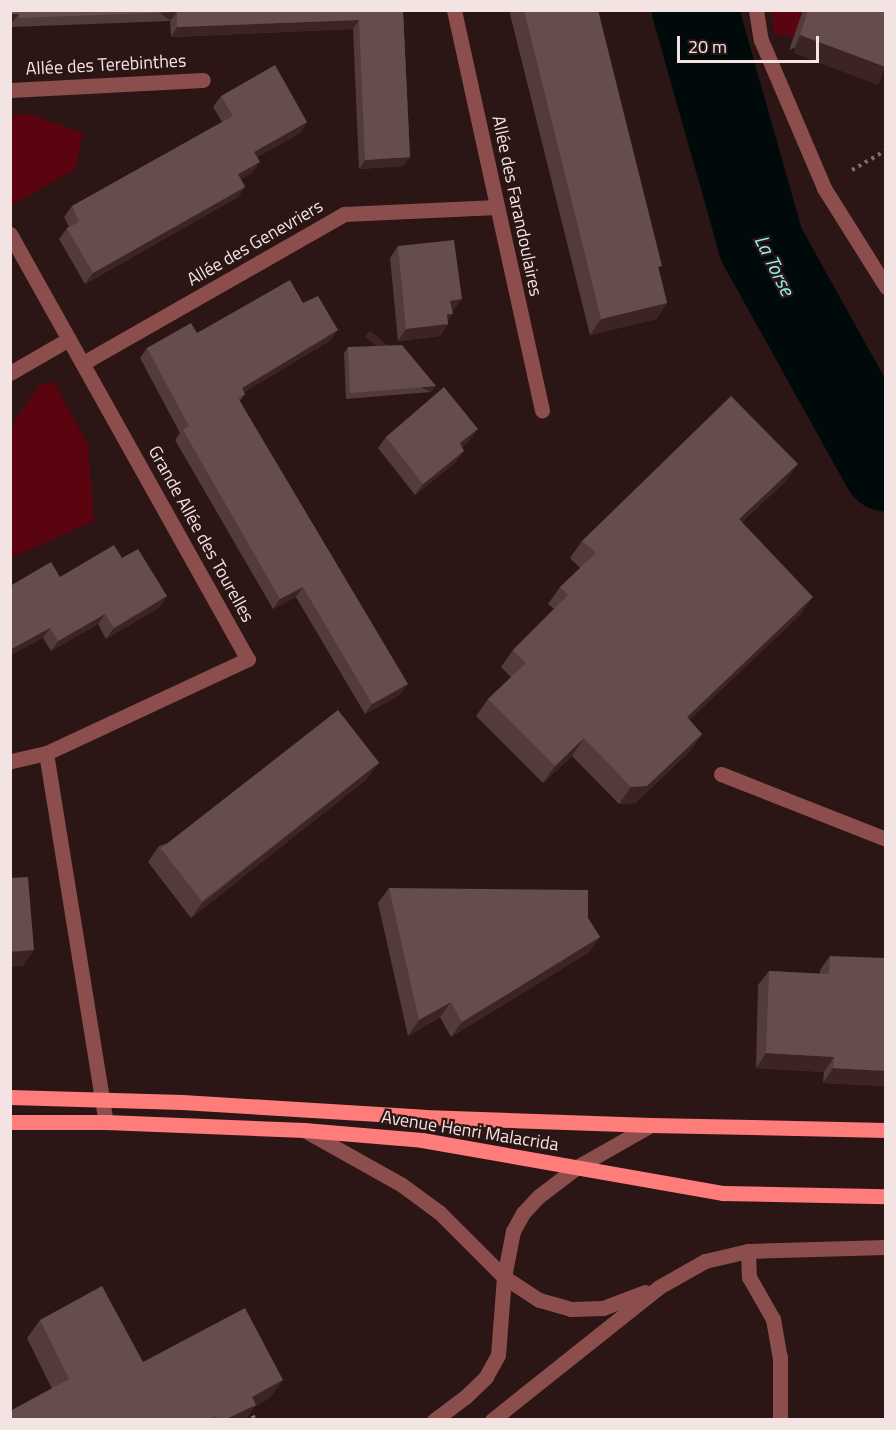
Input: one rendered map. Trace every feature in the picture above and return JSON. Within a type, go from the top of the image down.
[{"type":"main road","name":"Avenue Henri Malacrida","points":[[10,1097],[103,1099],[424,1117],[885,1130]]},
{"type":"main road","name":"Avenue Henri Malacrida","points":[[10,1122],[106,1122],[304,1130],[422,1140],[723,1193],[885,1196]]},
{"type":"street","name":"Allée des Farandoulaires","points":[[454,10],[542,410]]},
{"type":"street","points":[[756,10],[761,40],[824,188],[885,287]]},
{"type":"street","name":"Allée des Terebinthes","points":[[10,90],[203,80]]},
{"type":"street","name":"Allée des Genevriers","points":[[83,363],[344,214],[497,207]]},
{"type":"street","name":"Grande Allée des Tourelles","points":[[10,234],[248,659],[46,753],[10,761]]},
{"type":"street","points":[[10,373],[69,339]]},
{"type":"street","points":[[46,753],[106,1122]]},
{"type":"street","points":[[721,774],[885,839]]},
{"type":"street","points":[[434,1419],[465,1397],[486,1377],[498,1355],[504,1276],[513,1232],[523,1213],[539,1196],[577,1167],[651,1125]]},
{"type":"street","points":[[304,1130],[402,1185],[440,1214],[504,1276],[539,1300],[571,1310],[603,1308],[659,1287]]},
{"type":"street","points":[[492,1419],[659,1287],[705,1261],[748,1251],[885,1247]]},
{"type":"street","points":[[748,1251],[749,1277],[773,1319],[780,1357],[780,1419]]},
{"type":"path","points":[[249,1409],[255,1419]]},
{"type":"shaded area","points":[[772,11],[803,11],[794,36],[774,34]]},
{"type":"shaded area","points":[[30,114],[83,133],[76,169],[11,206],[11,115]]},
{"type":"shaded area","points":[[54,382],[88,445],[94,521],[11,558],[11,426],[39,385]]},
{"type":"building","points":[[10,10],[403,10],[410,157],[365,160],[359,20],[177,27],[177,12],[18,18],[19,14],[10,14]]},
{"type":"building","points":[[524,10],[598,10],[662,266],[658,267],[667,303],[601,319]]},
{"type":"building","points":[[808,10],[885,10],[885,67],[800,35]]},
{"type":"building","points":[[275,65],[307,122],[254,152],[260,162],[238,174],[245,187],[93,273],[67,228],[79,222],[72,206],[233,116],[221,96]]},
{"type":"building","points":[[454,240],[462,299],[450,301],[453,314],[447,314],[448,324],[406,329],[398,246]]},
{"type":"building","points":[[290,280],[303,303],[318,296],[338,330],[242,388],[245,394],[238,398],[408,684],[372,704],[303,587],[280,599],[183,430],[189,426],[147,348],[191,323],[197,333]]},
{"type":"building","points":[[402,345],[436,386],[350,393],[348,347]]},
{"type":"building","points":[[444,387],[478,429],[460,443],[464,451],[423,484],[386,437]]},
{"type":"building","points":[[731,396],[798,464],[739,519],[813,597],[687,717],[702,734],[647,786],[631,787],[584,738],[555,766],[488,699],[526,663],[513,650],[568,595],[560,587],[596,553],[582,541]]},
{"type":"building","points":[[114,545],[122,558],[138,549],[167,596],[114,628],[105,614],[58,641],[50,628],[10,650],[10,586],[51,562],[60,577]]},
{"type":"building","points":[[338,710],[379,763],[202,901],[161,849]]},
{"type":"building","points":[[28,877],[34,950],[10,952],[10,878]]},
{"type":"building","points":[[389,888],[588,890],[588,918],[600,937],[462,1022],[451,1002],[419,1020]]},
{"type":"building","points":[[830,956],[885,958],[885,1071],[833,1068],[834,1057],[766,1053],[769,971],[829,974]]},
{"type":"building","points":[[102,1286],[143,1362],[245,1308],[283,1380],[252,1397],[256,1405],[226,1419],[217,1419],[215,1416],[208,1419],[10,1419],[10,1411],[69,1379],[40,1320]]},
{"type":"waterway","name":"La Torse","points":[[695,10],[761,244],[886,469]]}]
